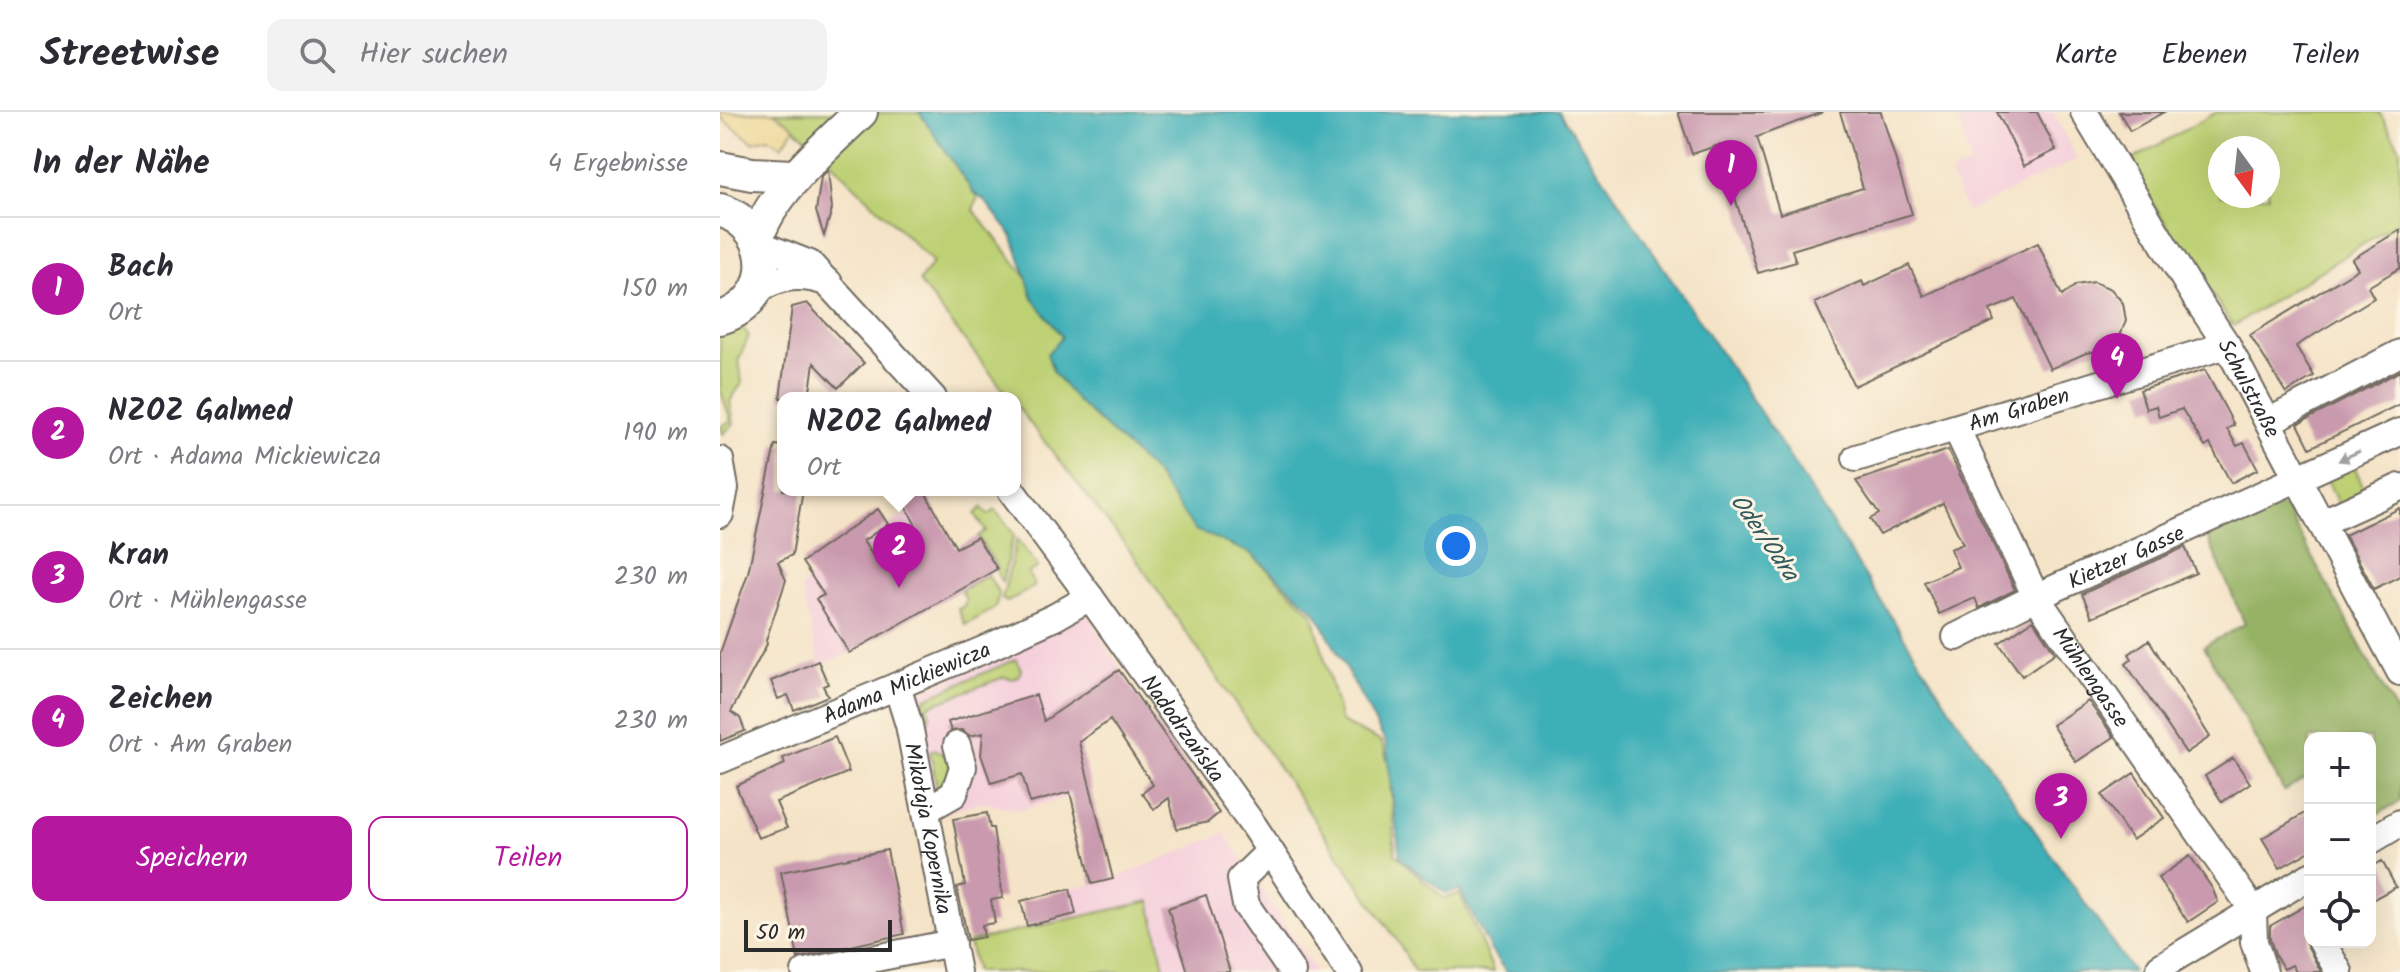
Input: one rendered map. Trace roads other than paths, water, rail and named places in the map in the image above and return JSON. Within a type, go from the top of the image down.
[{"type":"main road","points":[[728,213],[747,209],[798,172],[861,112]]},
{"type":"main road","points":[[720,168],[745,174],[798,172]]},
{"type":"main road","points":[[758,242],[767,216],[798,172]]},
{"type":"main road","points":[[720,175],[727,191],[728,213]]},
{"type":"main road","points":[[720,318],[741,308],[756,291],[762,268],[758,242],[747,225],[728,213]]},
{"type":"street","name":"Schulstraße","points":[[2084,112],[2227,345],[2400,672]]},
{"type":"street","points":[[758,242],[807,262],[928,392]]},
{"type":"street","points":[[756,291],[773,281],[791,276],[810,277],[829,283]]},
{"type":"street","name":"Am Graben","points":[[1856,458],[2227,345]]},
{"type":"street","points":[[2268,422],[2400,353]]},
{"type":"street","name":"Mühlengasse","points":[[1956,428],[2036,597],[2253,910]]},
{"type":"street","name":"Kietzer Gasse","points":[[1956,637],[2036,597],[2400,432]]},
{"type":"street","points":[[720,460],[725,490],[720,514]]},
{"type":"street","points":[[2321,523],[2400,487]]},
{"type":"street","name":"Nadodrzańska","points":[[1015,496],[1270,851],[1349,972]]},
{"type":"street","name":"Adama Mickiewicza","points":[[720,760],[1016,635],[1090,597]]},
{"type":"street","name":"Mikołaja Kopernika","points":[[897,686],[905,705],[957,972]]},
{"type":"street","points":[[926,810],[954,794],[963,767],[957,745]]},
{"type":"street","points":[[2376,837],[2400,823]]},
{"type":"street","points":[[1270,851],[1241,879],[1246,905],[1292,972]]},
{"type":"street","points":[[2160,967],[2304,880]]},
{"type":"street","points":[[2253,910],[2254,942],[2264,972]]},
{"type":"street","points":[[805,972],[870,966],[952,943]]},
{"type":"street","points":[[2325,948],[2339,972]]},
{"type":"water","name":"Oder/Odra","points":[[919,112],[1559,112],[1769,425],[1948,706],[2133,972],[1506,972],[1490,949],[1460,890],[1445,893],[1400,858],[1386,743],[1316,612],[1252,554],[1195,530],[1152,470],[1077,401],[1054,373],[1047,354],[1062,337],[1033,298],[1013,237],[985,201],[973,192]]},
{"type":"place","name":"Bach","points":[[1731,206]]},
{"type":"place","name":"Zeichen","points":[[2117,399]]},
{"type":"place","name":"NZOZ Galmed","points":[[899,588]]},
{"type":"place","name":"Kran","points":[[2061,839]]}]
